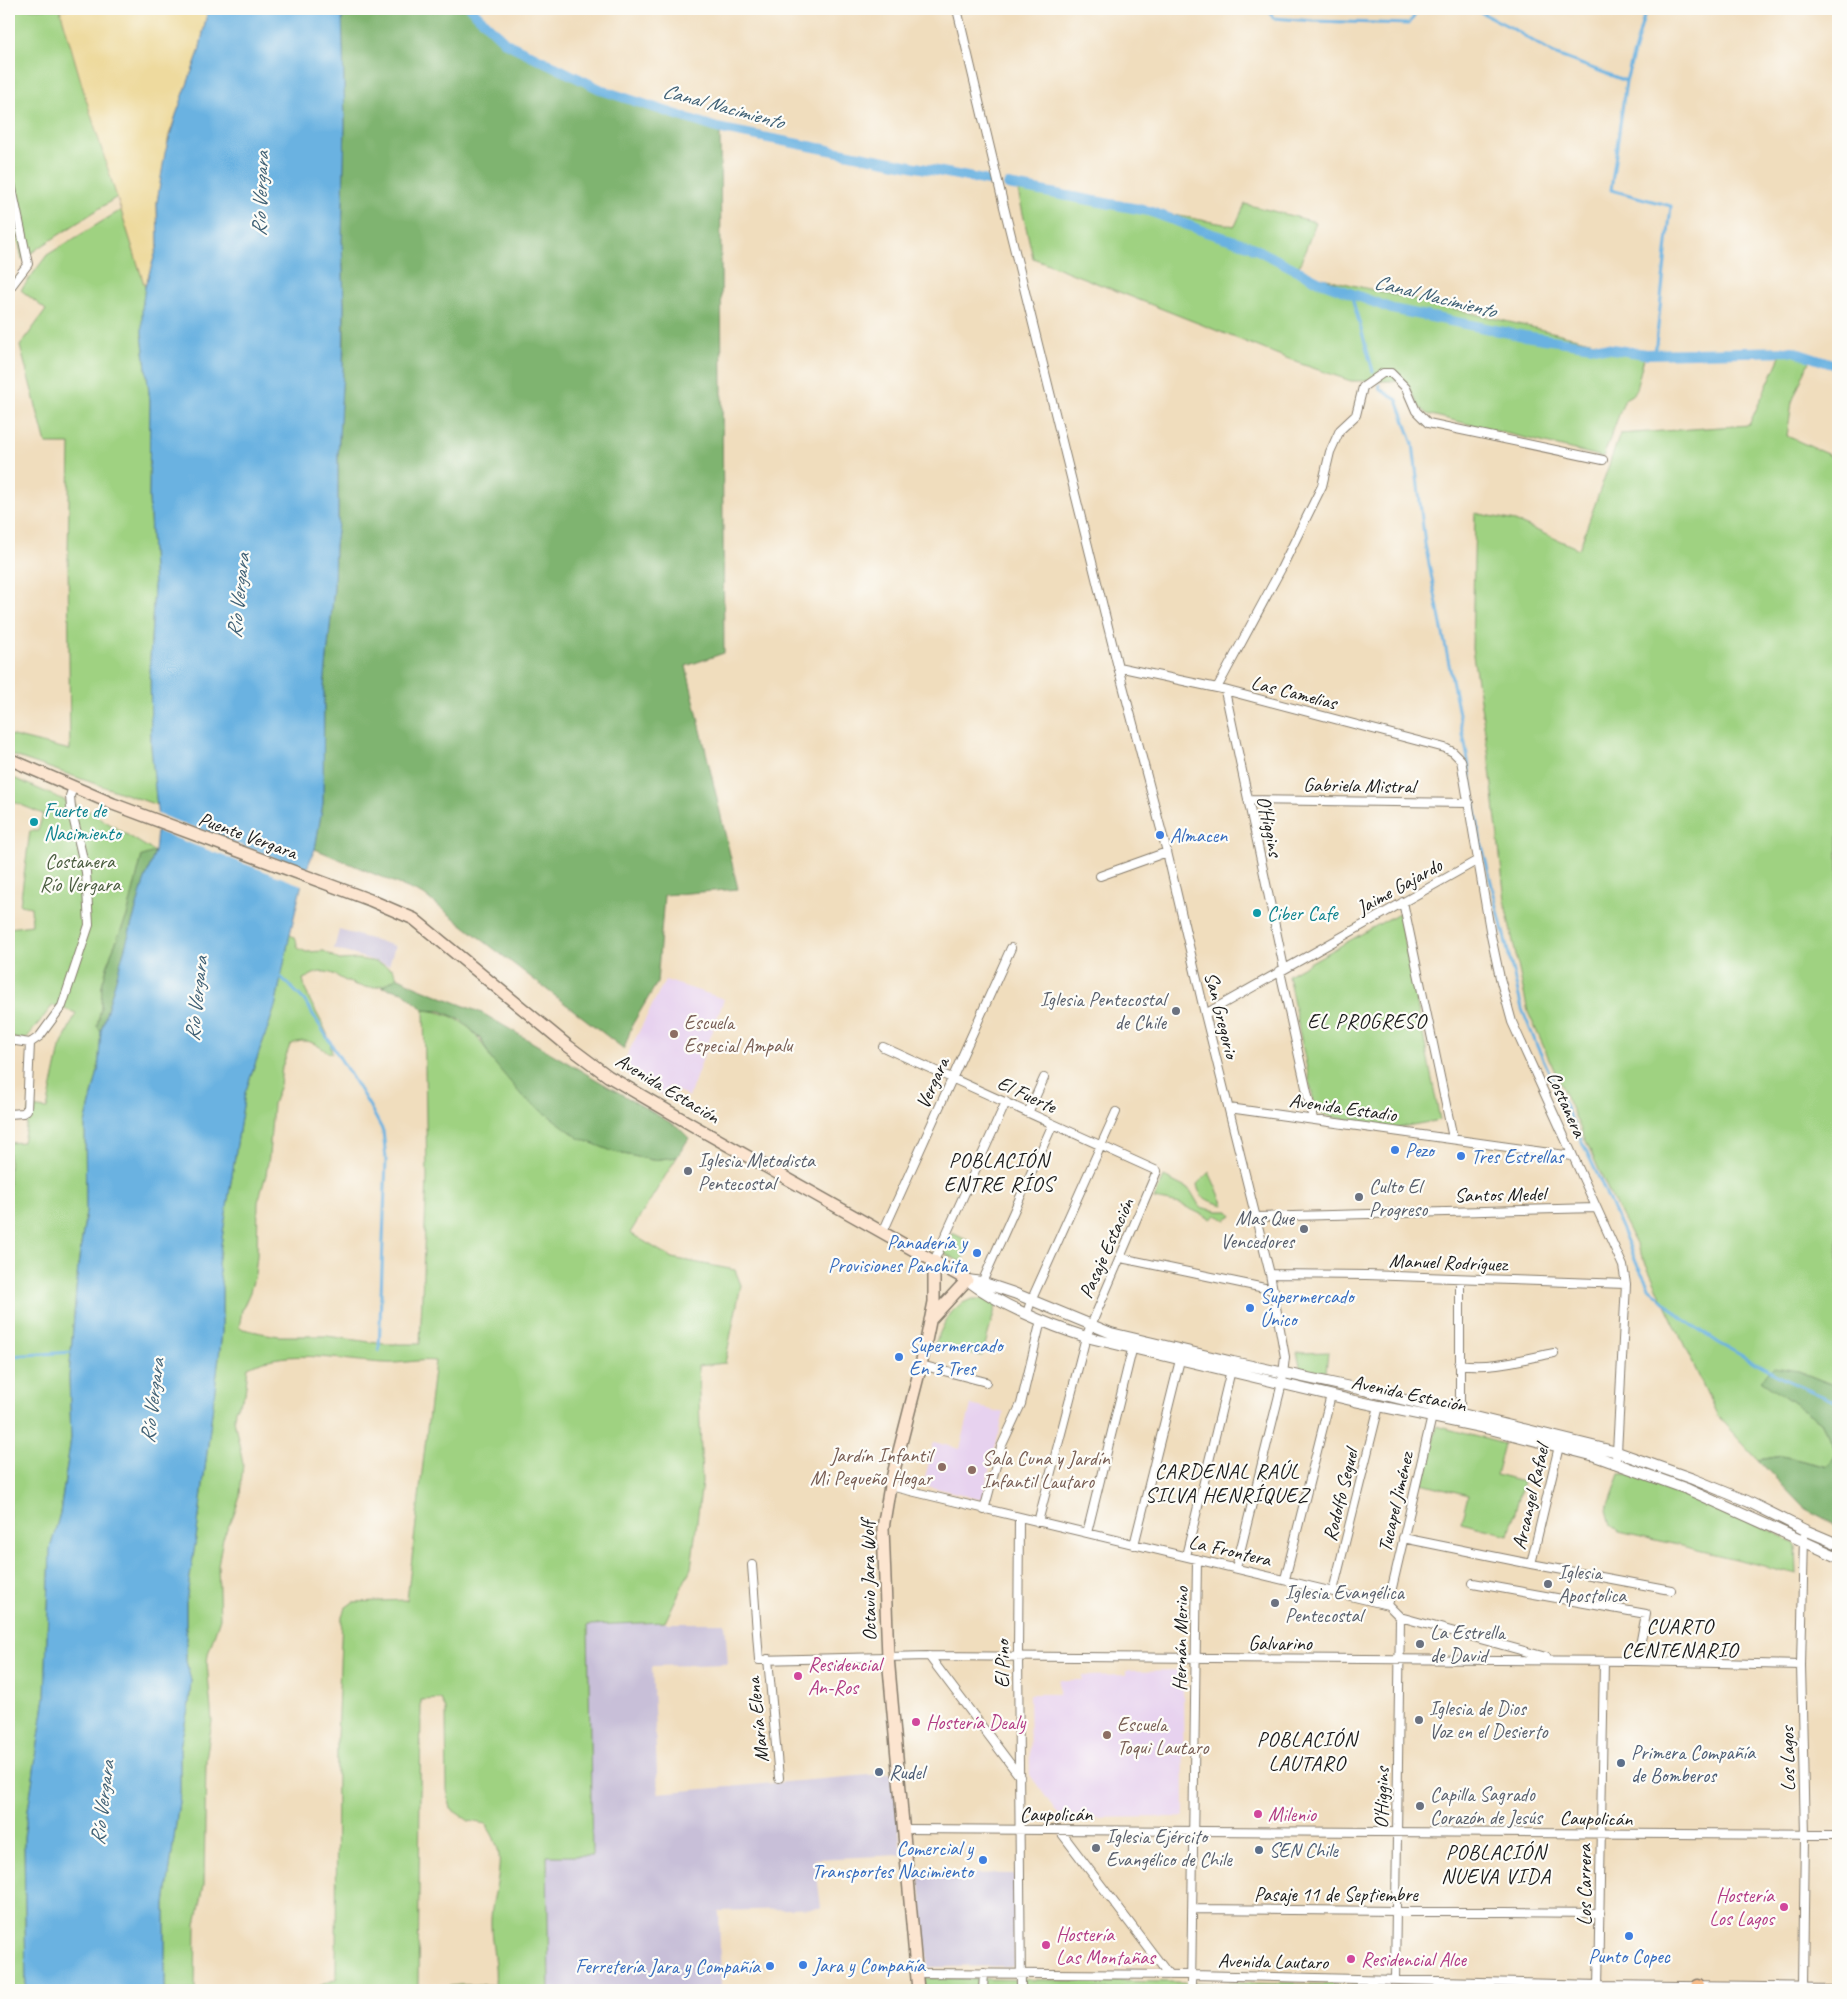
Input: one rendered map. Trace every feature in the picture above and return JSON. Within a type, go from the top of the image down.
[{"type":"main road","name":"Puente Vergara","points":[[9,759],[113,804],[370,900]]},
{"type":"main road","name":"Avenida Estación","points":[[370,900],[398,912],[427,929],[568,1046],[608,1076],[967,1280]]},
{"type":"main road","name":"Octavio Jara Wolf","points":[[918,1990],[888,1657],[883,1528],[890,1486],[921,1365],[930,1320],[935,1291],[934,1262]]},
{"type":"main road","points":[[930,1320],[967,1280]]},
{"type":"street","name":"San Gregorio","points":[[956,9],[1118,667],[1167,852],[1205,1014],[1274,1290],[1286,1356],[1283,1378],[1236,1568]]},
{"type":"street","points":[[9,174],[28,264],[9,289]]},
{"type":"street","points":[[1217,688],[1281,569],[1322,486],[1330,452],[1340,430],[1356,415],[1363,387],[1383,373],[1391,373],[1406,388],[1416,411],[1428,423],[1603,460]]},
{"type":"street","name":"Las Camelias","points":[[1118,667],[1217,688],[1225,692],[1445,748],[1458,756]]},
{"type":"street","name":"O'Higgins","points":[[1225,692],[1313,1119]]},
{"type":"street","name":"Costanera","points":[[1458,756],[1463,767],[1494,953],[1512,1022],[1623,1266],[1626,1284],[1617,1452],[1614,1464]]},
{"type":"street","points":[[9,1040],[30,1043],[40,1036],[62,1006],[89,925],[86,872],[71,808],[70,796],[74,787]]},
{"type":"street","name":"Gabriela Mistral","points":[[1248,800],[1469,803]]},
{"type":"street","points":[[1100,876],[1167,852]]},
{"type":"street","name":"Jaime Gajardo","points":[[1205,1014],[1478,860]]},
{"type":"street","points":[[1403,902],[1453,1138]]},
{"type":"street","name":"Vergara","points":[[883,1232],[1011,948]]},
{"type":"street","points":[[9,1114],[23,1113],[27,1110],[30,1043]]},
{"type":"street","name":"El Fuerte","points":[[883,1047],[1157,1172]]},
{"type":"street","points":[[1028,1113],[1044,1078]]},
{"type":"street","points":[[934,1262],[1006,1102]]},
{"type":"street","name":"Avenida Estadio","points":[[1229,1108],[1572,1156]]},
{"type":"street","points":[[1028,1313],[1031,1300],[1116,1112]]},
{"type":"street","points":[[980,1285],[1053,1124]]},
{"type":"street","name":"Pasaje Estación","points":[[1038,1522],[1090,1325],[1121,1258],[1157,1172]]},
{"type":"street","name":"Santos Medel","points":[[1256,1217],[1596,1208]]},
{"type":"street","points":[[1121,1258],[1274,1290]]},
{"type":"street","name":"Manuel Rodríguez","points":[[1270,1274],[1366,1275],[1626,1284]]},
{"type":"street","points":[[1460,1279],[1460,1418]]},
{"type":"street","name":"Avenida Estación","points":[[967,1280],[1031,1300],[1112,1333],[1232,1367],[1433,1411],[1560,1442],[1617,1452],[1693,1478],[1838,1544]]},
{"type":"street","name":"Avenida Estación","points":[[980,1285],[1041,1320],[1086,1337],[1132,1350],[1180,1360],[1232,1367]]},
{"type":"street","points":[[984,1510],[1001,1446],[1021,1404],[1041,1320]]},
{"type":"street","points":[[1087,1533],[1132,1350]]},
{"type":"street","points":[[1459,1364],[1471,1366],[1496,1364],[1554,1353]]},
{"type":"street","points":[[1134,1545],[1180,1360]]},
{"type":"street","points":[[921,1365],[986,1382]]},
{"type":"street","points":[[1186,1556],[1232,1367]]},
{"type":"street","name":"Avenida Estación","points":[[1283,1378],[1331,1395],[1379,1406],[1433,1411]]},
{"type":"street","points":[[1285,1579],[1331,1395]]},
{"type":"street","name":"Rodolfo Seguel","points":[[1333,1591],[1379,1406]]},
{"type":"street","name":"Tucapel Jiménez","points":[[1388,1605],[1433,1411]]},
{"type":"street","name":"Avenida Estación","points":[[1560,1442],[1614,1464],[1696,1493],[1838,1558]]},
{"type":"street","name":"Arcangel Rafael","points":[[1531,1564],[1560,1442]]},
{"type":"street","name":"La Frontera","points":[[890,1486],[1388,1605]]},
{"type":"street","name":"El Pino","points":[[1019,1518],[1018,1657],[1021,1990]]},
{"type":"street","name":"Los Lagos","points":[[1803,1987],[1805,1835],[1801,1665],[1802,1542],[1805,1530]]},
{"type":"street","points":[[1403,1538],[1671,1590]]},
{"type":"street","name":"Hernán Merino","points":[[1191,1990],[1198,1559]]},
{"type":"street","name":"María Elena","points":[[752,1565],[759,1660]]},
{"type":"street","points":[[1473,1583],[1646,1614],[1637,1661]]},
{"type":"street","points":[[1388,1605],[1400,1618],[1556,1660]]},
{"type":"street","name":"O'Higgins","points":[[1395,1980],[1400,1618]]},
{"type":"street","points":[[929,1656],[1020,1777]]},
{"type":"street","name":"Galvarino","points":[[759,1660],[929,1656],[1556,1660],[1801,1665]]},
{"type":"street","name":"María Elena","points":[[768,1659],[779,1778]]},
{"type":"street","name":"Los Carrera","points":[[1599,1988],[1604,1661]]},
{"type":"street","name":"Caupolicán","points":[[904,1829],[1838,1835]]},
{"type":"street","points":[[1060,1831],[1169,1975]]},
{"type":"street","name":"Pasaje 11 de Septiembre","points":[[1192,1909],[1600,1913]]},
{"type":"street","name":"Avenida Lautaro","points":[[916,1972],[1192,1975],[1599,1988],[1838,1988]]},
{"type":"street","points":[[984,1973],[984,1990]]},
{"type":"shaded area","points":[[339,930],[395,946],[389,965],[334,949]]},
{"type":"shaded area","name":"Escuela Especial Ampalu","points":[[665,980],[724,999],[689,1097],[669,1086],[664,1096],[620,1069]]},
{"type":"shaded area","name":"Sala Cuna y Jardín Infantil Lautaro","points":[[971,1405],[1004,1413],[982,1499],[923,1485],[934,1442],[960,1449]]},
{"type":"shaded area","points":[[725,1623],[728,1664],[652,1666],[658,1793],[894,1773],[901,1855],[815,1859],[821,1908],[719,1911],[721,1990],[549,1990],[547,1855],[592,1855],[588,1625]]},
{"type":"shaded area","name":"Escuela Toqui Lautaro","points":[[1183,1670],[1184,1817],[1061,1818],[1030,1775],[1029,1694],[1059,1694],[1059,1680],[1082,1680],[1082,1676],[1126,1675],[1126,1671]]},
{"type":"shaded area","points":[[919,1873],[1014,1874],[1014,1966],[928,1967]]},
{"type":"green space","points":[[9,9],[60,9],[117,197],[22,259],[9,193]]},
{"type":"green space","points":[[342,9],[471,9],[506,43],[604,91],[720,129],[724,653],[686,666],[738,889],[664,895],[657,983],[632,1025],[624,1049],[424,895],[315,849],[323,803],[324,687],[338,524],[338,455],[344,349],[342,240],[345,123]]},
{"type":"green space","points":[[1017,187],[1235,226],[1245,204],[1316,222],[1297,272],[1645,354],[1635,393],[1625,399],[1603,457],[1427,414],[1419,407],[1406,381],[1351,381],[1304,365],[1033,258]]},
{"type":"green space","points":[[121,210],[145,287],[142,334],[150,401],[149,498],[154,587],[150,659],[151,746],[157,805],[9,754],[9,735],[70,750],[68,557],[70,444],[46,444],[20,346],[46,310],[21,290],[47,255]]},
{"type":"green space","points":[[1783,350],[1810,359],[1792,402],[1787,436],[1838,459],[1838,1387],[1798,1371],[1761,1380],[1821,1422],[1838,1455],[1829,1467],[1782,1456],[1758,1460],[1718,1417],[1647,1266],[1609,1192],[1528,1012],[1506,909],[1488,751],[1472,649],[1475,513],[1515,521],[1579,549],[1620,434],[1749,425]]},
{"type":"green space","name":"Costanera Río Vergara","points":[[9,776],[87,810],[155,852],[142,856],[127,916],[111,954],[102,985],[101,1008],[97,1026],[101,1031],[98,1071],[85,1124],[86,1212],[78,1266],[69,1377],[71,1438],[60,1513],[50,1549],[45,1697],[24,1837],[26,1990],[9,1990],[9,1143],[23,1142],[30,1107],[47,1109],[60,1048],[76,1013],[53,1005],[25,1040],[9,1037],[9,928],[32,925],[31,907],[20,905],[30,831],[38,831],[43,814],[9,800]]},
{"type":"green space","points":[[155,852],[143,885],[101,1031],[97,1026],[101,1008],[102,985],[111,954],[127,916],[142,856]]},
{"type":"green space","points":[[1399,913],[1440,1120],[1390,1129],[1316,1113],[1288,975]]},
{"type":"green space","points":[[290,934],[296,940],[298,948],[306,952],[324,951],[339,960],[358,959],[377,962],[393,969],[397,977],[385,984],[373,987],[353,984],[325,972],[316,973],[303,979],[305,989],[327,1034],[332,1054],[307,1041],[297,1042],[290,1045],[282,1067],[280,1085],[273,1104],[266,1175],[258,1202],[255,1274],[242,1310],[239,1328],[279,1336],[327,1336],[384,1344],[420,1344],[427,1178],[424,1010],[447,1015],[465,1024],[479,1039],[491,1059],[614,1152],[652,1160],[677,1157],[630,1233],[672,1258],[735,1270],[741,1285],[725,1363],[698,1366],[702,1482],[691,1568],[665,1622],[588,1625],[592,1856],[547,1856],[549,1990],[283,1990],[317,1987],[336,1979],[337,1738],[342,1616],[345,1608],[353,1602],[407,1600],[435,1361],[385,1363],[298,1356],[264,1361],[248,1367],[245,1394],[235,1410],[234,1419],[243,1464],[240,1495],[235,1512],[223,1538],[218,1565],[220,1618],[208,1654],[207,1663],[212,1721],[206,1759],[204,1885],[196,1924],[195,1990],[165,1990],[165,1905],[180,1794],[180,1747],[189,1704],[191,1681],[186,1661],[186,1602],[197,1532],[222,1333],[222,1288],[218,1264],[245,1093],[275,1007]],"holes":[[[441,1699],[446,1710],[447,1790],[451,1809],[469,1821],[486,1824],[498,1850],[499,1871],[491,1914],[495,1985],[460,1985],[428,1989],[418,1987],[421,1700]]]},
{"type":"green space","points":[[397,977],[482,1013],[678,1127],[689,1138],[677,1157],[652,1160],[614,1152],[579,1138],[522,1096],[491,1059],[481,1039],[461,1020],[441,1011],[424,1010],[403,992],[382,987]]},
{"type":"green space","points":[[1209,1172],[1224,1205],[1206,1199],[1198,1189],[1197,1184]]},
{"type":"green space","points":[[1164,1177],[1190,1190],[1200,1207],[1217,1211],[1228,1211],[1232,1216],[1226,1220],[1216,1215],[1211,1219],[1180,1204],[1154,1199]]},
{"type":"green space","points":[[952,1233],[971,1242],[961,1262],[943,1253]]},
{"type":"green space","points":[[973,1299],[990,1299],[997,1302],[982,1356],[935,1344],[953,1311],[965,1302]]},
{"type":"green space","points":[[1328,1352],[1326,1372],[1301,1370],[1297,1353]]},
{"type":"green space","points":[[1774,1367],[1798,1371],[1838,1387],[1838,1455],[1821,1422],[1761,1380]]},
{"type":"green space","points":[[1437,1426],[1504,1444],[1496,1475],[1523,1482],[1509,1535],[1461,1523],[1468,1495],[1422,1483]]},
{"type":"green space","points":[[1838,1455],[1838,1526],[1803,1507],[1758,1460],[1782,1456],[1828,1467]]},
{"type":"green space","points":[[1620,1474],[1632,1474],[1710,1503],[1794,1542],[1796,1547],[1797,1574],[1619,1532],[1611,1525],[1607,1510]]},
{"type":"green space","points":[[924,1978],[1615,1989],[1635,1990],[924,1990]]},
{"type":"sand","points":[[60,9],[208,9],[199,52],[169,135],[157,202],[158,245],[145,287],[86,99]]},
{"type":"water","name":"Río Vergara","points":[[208,9],[342,9],[345,123],[342,240],[343,370],[338,455],[338,524],[324,687],[323,803],[315,849],[304,875],[275,1007],[245,1093],[218,1264],[222,1288],[222,1333],[197,1532],[186,1602],[186,1661],[191,1681],[189,1704],[180,1747],[180,1794],[165,1905],[165,1990],[26,1990],[24,1837],[45,1697],[50,1549],[60,1513],[71,1438],[69,1377],[78,1266],[86,1212],[85,1124],[98,1071],[101,1031],[143,885],[155,852],[158,820],[151,746],[150,659],[154,587],[149,498],[150,401],[142,334],[142,308],[145,287],[158,245],[157,202],[165,153],[176,115],[199,52]]},
{"type":"pier","points":[[155,813],[309,871],[304,886],[154,830]]},
{"type":"waterway","name":"Canal Nacimiento","points":[[471,9],[506,43],[604,91],[717,128],[988,181]]},
{"type":"waterway","points":[[1269,9],[1273,18],[1409,24],[1417,12],[1423,9]]},
{"type":"waterway","points":[[1474,9],[1510,27],[1554,54],[1626,81]]},
{"type":"waterway","points":[[1646,9],[1626,81],[1611,190],[1671,206],[1655,354]]},
{"type":"waterway","name":"Canal Nacimiento","points":[[1008,185],[1149,211],[1248,245],[1318,281],[1392,309],[1524,336],[1645,354],[1793,351],[1838,366]]},
{"type":"waterway","points":[[1351,294],[1373,371]]},
{"type":"waterway","points":[[1379,385],[1380,389],[1397,400],[1413,444],[1425,544],[1467,754],[1480,837],[1522,1009],[1537,1046],[1649,1287],[1679,1316],[1719,1343],[1784,1379],[1838,1403]]},
{"type":"waterway","points":[[278,974],[304,1000],[383,1131],[386,1159],[379,1351]]},
{"type":"waterway","points":[[9,1356],[73,1352]]},
{"type":"place","name":"Fuerte de Nacimiento","points":[[34,822]]},
{"type":"place","name":"Almacen","points":[[1160,835]]},
{"type":"place","name":"Ciber Cafe","points":[[1257,913]]},
{"type":"place","name":"Iglesia Pentecostal de Chile","points":[[1176,1011]]},
{"type":"place","name":"Escuela Especial Ampalu","points":[[674,1034]]},
{"type":"place","name":"Pezo","points":[[1395,1150]]},
{"type":"place","name":"Tres Estrellas","points":[[1461,1156]]},
{"type":"place","name":"Iglesia Metodista Pentecostal","points":[[688,1171]]},
{"type":"place","name":"Culto El Progreso","points":[[1359,1197]]},
{"type":"place","name":"Mas Que Vencedores","points":[[1304,1229]]},
{"type":"place","name":"Panadería y Provisiones Panchita","points":[[977,1253]]},
{"type":"place","name":"Supermercado Único","points":[[1250,1308]]},
{"type":"place","name":"Supermercado En 3 Tres","points":[[899,1357]]},
{"type":"place","name":"Jardín Infantil Mi Pequeño Hogar","points":[[942,1467]]},
{"type":"place","name":"Sala Cuna y Jardín Infantil Lautaro","points":[[972,1470]]},
{"type":"place","name":"Iglesia Apostolica","points":[[1548,1584]]},
{"type":"place","name":"Iglesia Evangélica Pentecostal","points":[[1275,1603]]},
{"type":"place","name":"La Estrella de David","points":[[1420,1644]]},
{"type":"place","name":"Residencial An-Ros","points":[[798,1676]]},
{"type":"place","name":"Iglesia de Dios Voz en el Desierto","points":[[1419,1720]]},
{"type":"place","name":"Hostería Dealy","points":[[916,1722]]},
{"type":"place","name":"Escuela Toqui Lautaro","points":[[1107,1735]]},
{"type":"place","name":"Primera Compañía de Bomberos","points":[[1621,1763]]},
{"type":"place","name":"Rudel","points":[[879,1772]]},
{"type":"place","name":"Capilla Sagrado Corazón de Jesús","points":[[1420,1806]]},
{"type":"place","name":"Milenio","points":[[1258,1814]]},
{"type":"place","name":"Iglesia Ejército Evangélico de Chile","points":[[1096,1848]]},
{"type":"place","name":"SEN Chile","points":[[1259,1850]]},
{"type":"place","name":"Comercial y Transportes Nacimiento","points":[[983,1860]]},
{"type":"place","name":"Hostería Los Lagos","points":[[1784,1907]]},
{"type":"place","name":"Punto Copec","points":[[1629,1936]]},
{"type":"place","name":"Hostería Las Montañas","points":[[1046,1945]]},
{"type":"place","name":"Residencial Alce","points":[[1351,1959]]},
{"type":"place","name":"Jara y Compañía","points":[[803,1965]]},
{"type":"place","name":"Ferretería Jara y Compañía","points":[[770,1966]]},
{"type":"district","name":"EL PROGRESO","points":[[1367,1021]]},
{"type":"district","name":"POBLACIÓN ENTRE RÍOS","points":[[999,1172]]},
{"type":"district","name":"CARDENAL RAÚL SILVA HENRÍQUEZ","points":[[1227,1483]]},
{"type":"district","name":"CUARTO CENTENARIO","points":[[1680,1638]]},
{"type":"district","name":"POBLACIÓN LAUTARO","points":[[1307,1751]]},
{"type":"district","name":"POBLACIÓN NUEVA VIDA","points":[[1496,1864]]}]
